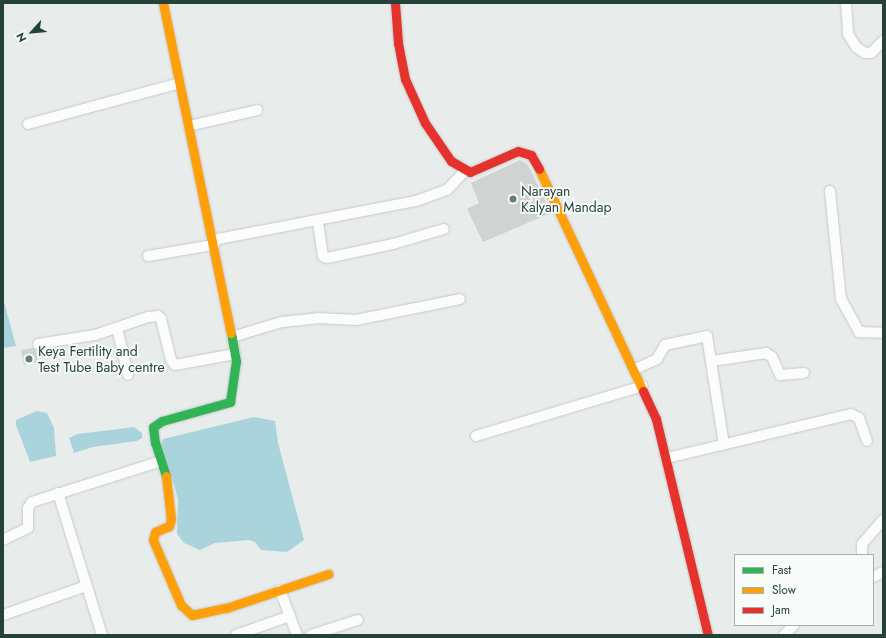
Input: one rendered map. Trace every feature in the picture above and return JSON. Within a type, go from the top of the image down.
[{"type":"street","points":[[163,3],[214,242],[235,354],[232,398],[230,402],[162,420],[153,427],[161,462],[170,484],[171,523],[155,532],[153,540],[186,611],[200,614],[328,574]]},
{"type":"street","points":[[395,3],[401,64],[412,100],[425,123],[451,161],[465,171]]},
{"type":"street","points":[[846,3],[848,34],[856,47],[865,53],[871,53],[883,41]]},
{"type":"street","points":[[28,124],[180,83]]},
{"type":"street","points":[[189,126],[257,110]]},
{"type":"street","points":[[148,256],[318,222],[435,195],[447,190],[465,171],[482,169],[512,152],[524,151],[531,155],[635,369],[656,419],[667,458],[688,561],[708,635]]},
{"type":"street","points":[[830,191],[841,299],[859,332],[883,333]]},
{"type":"street","points":[[318,222],[323,256],[327,258],[393,244],[444,229]]},
{"type":"street","points":[[232,337],[282,322],[318,318],[356,320],[460,299]]},
{"type":"street","points":[[38,344],[95,335],[148,317],[158,316],[161,319],[171,360],[175,365],[235,354]]},
{"type":"street","points":[[117,328],[128,375]]},
{"type":"street","points":[[635,369],[657,359],[665,345],[704,336],[709,338],[724,445]]},
{"type":"street","points":[[712,362],[766,353],[772,357],[780,375],[804,373]]},
{"type":"street","points":[[476,436],[643,386]]},
{"type":"street","points":[[667,458],[851,414],[858,418],[867,441]]},
{"type":"street","points":[[3,540],[28,528],[29,505],[58,493],[161,462]]},
{"type":"street","points":[[58,493],[102,635]]},
{"type":"street","points":[[862,554],[862,544],[883,520]]},
{"type":"street","points":[[874,576],[883,572]]},
{"type":"street","points":[[3,615],[86,586]]},
{"type":"street","points":[[280,590],[297,635]]},
{"type":"street","points":[[236,635],[290,616]]},
{"type":"street","points":[[311,635],[358,620]]},
{"type":"street","points":[[784,635],[793,626]]},
{"type":"water","points":[[3,298],[16,346],[3,348]]},
{"type":"water","points":[[37,411],[47,413],[54,428],[56,456],[30,462],[16,425],[16,420]]},
{"type":"water","points":[[254,417],[275,421],[278,443],[304,540],[287,552],[261,550],[255,542],[249,540],[215,543],[200,550],[184,543],[177,534],[178,500],[174,484],[159,449],[163,439]]},
{"type":"water","points":[[134,427],[142,433],[142,438],[137,441],[93,447],[74,453],[69,438],[78,434]]},
{"type":"building","name":"Narayan Kalyan Mandap","points":[[520,160],[528,165],[551,213],[483,242],[467,209],[479,203],[471,183]]},
{"type":"building","points":[[33,348],[36,350],[38,362],[24,365],[21,350]]},
{"type":"traffic: fast","points":[[166,476],[155,443],[153,427],[162,421],[230,402],[236,361],[231,333]]},
{"type":"traffic: slow","points":[[163,3],[231,333]]},
{"type":"traffic: slow","points":[[539,169],[643,391]]},
{"type":"traffic: slow","points":[[166,476],[171,519],[169,526],[155,532],[153,540],[181,605],[192,615],[226,608],[328,574]]},
{"type":"traffic: jam","points":[[395,3],[398,43],[405,79],[425,123],[451,161],[470,172],[518,151],[531,155],[539,169]]},
{"type":"traffic: jam","points":[[643,391],[656,419],[708,635]]},
{"type":"place","name":"Narayan Kalyan Mandap","points":[[513,199]]},
{"type":"place","name":"Keya Fertility and Test Tube Baby centre","points":[[29,359]]}]
